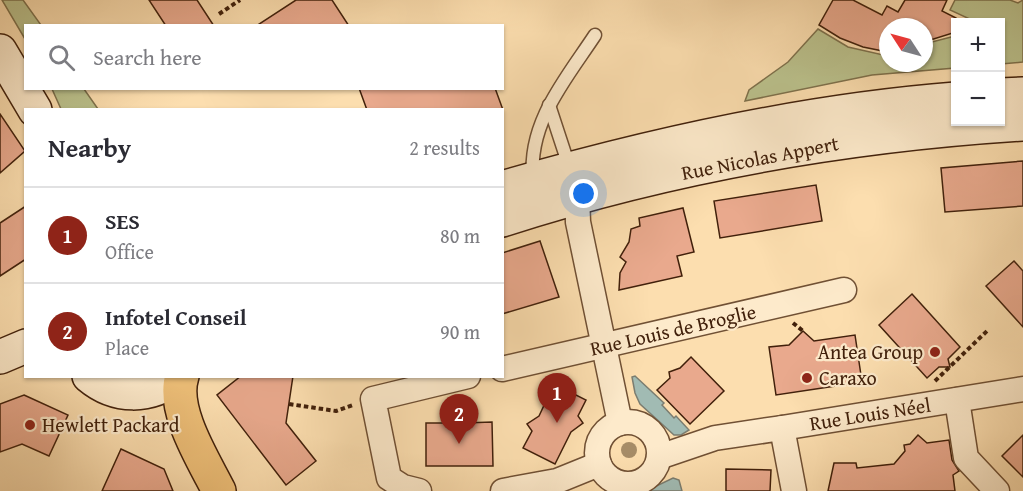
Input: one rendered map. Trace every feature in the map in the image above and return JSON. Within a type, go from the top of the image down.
[{"type":"highway","points":[[182,378],[179,398],[183,412],[219,491]]},
{"type":"main road","points":[[0,51],[35,108]]},
{"type":"main road","points":[[1005,95],[1023,94]]},
{"type":"main road","name":"Rue Nicolas Appert","points":[[504,217],[573,183],[753,127],[870,108],[951,100]]},
{"type":"main road","name":"Rue Nicolas Appert","points":[[527,188],[735,162],[847,141],[1023,123]]},
{"type":"main road","points":[[0,357],[24,347]]},
{"type":"main road","points":[[0,378],[24,370]]},
{"type":"main road","points":[[90,378],[111,390],[133,393],[155,390],[174,378]]},
{"type":"street","points":[[573,183],[578,222],[620,423]]},
{"type":"street","name":"Rue Louis de Broglie","points":[[504,369],[844,290]]},
{"type":"street","points":[[420,491],[403,488],[389,478],[373,399],[460,378]]},
{"type":"street","name":"Rue Louis Néel","points":[[659,457],[715,438],[1023,389]]},
{"type":"street","name":"Rue Louis Néel","points":[[957,400],[966,458],[997,491]]},
{"type":"street","points":[[630,422],[648,430],[655,437],[659,457],[650,475],[632,483],[612,480],[599,464],[597,454],[603,434],[620,423],[630,422]]},
{"type":"street","points":[[782,428],[794,491]]},
{"type":"street","points":[[503,491],[556,481],[599,464]]},
{"type":"lane","points":[[504,216],[527,188],[540,122],[595,35]]},
{"type":"lane","points":[[549,105],[573,183]]},
{"type":"path","points":[[219,14],[240,0]]},
{"type":"path","points":[[919,406],[925,391],[947,366],[987,331]]},
{"type":"path","points":[[289,404],[336,411],[373,399]]},
{"type":"green space","points":[[2,0],[23,0],[40,24],[24,24],[24,37]]},
{"type":"green space","points":[[955,0],[1010,0],[1018,3],[1023,0],[1023,62],[1005,64],[1005,18],[967,18],[950,10]]},
{"type":"green space","points":[[818,29],[848,47],[879,54],[879,72],[908,72],[872,75],[745,101],[749,90],[788,62]]},
{"type":"green space","points":[[951,37],[951,68],[933,70],[933,42]]},
{"type":"green space","points":[[52,90],[85,90],[97,108],[61,108]]},
{"type":"water","points":[[635,376],[664,403],[662,405],[674,418],[676,416],[689,430],[681,435],[674,435],[640,404],[632,377]]},
{"type":"water","points":[[673,478],[679,480],[682,491],[646,491]]},
{"type":"building","points":[[149,0],[197,0],[213,24],[165,24]]},
{"type":"building","points":[[296,0],[332,0],[348,24],[259,24]]},
{"type":"building","points":[[833,0],[853,0],[882,15],[887,6],[898,12],[905,0],[947,0],[942,11],[956,18],[951,18],[951,34],[933,39],[933,18],[879,18],[879,50],[840,38],[819,25]]},
{"type":"building","points":[[360,90],[496,90],[502,108],[366,108]]},
{"type":"building","points":[[0,114],[24,152],[0,173]]},
{"type":"building","points":[[1023,161],[1023,206],[945,212],[941,168]]},
{"type":"building","points":[[816,185],[822,221],[720,238],[714,201]]},
{"type":"building","points":[[24,207],[24,260],[0,276],[0,223]]},
{"type":"building","points":[[683,208],[694,252],[677,256],[682,276],[619,290],[620,273],[626,262],[620,257],[629,242],[631,229],[640,226],[639,218]]},
{"type":"building","points":[[540,241],[559,297],[504,313],[504,252]]},
{"type":"building","points":[[1014,261],[1023,271],[1023,327],[986,286]]},
{"type":"building","points":[[912,294],[960,347],[948,359],[950,367],[939,367],[927,378],[879,325]]},
{"type":"building","points":[[803,331],[814,341],[855,335],[862,382],[776,395],[769,347],[789,345]]},
{"type":"building","points":[[691,357],[724,391],[690,424],[657,390],[670,378],[669,372],[680,368]]},
{"type":"building","points":[[238,378],[293,378],[286,423],[316,461],[286,485],[217,395]]},
{"type":"building","points":[[554,384],[586,400],[578,416],[583,423],[571,432],[555,464],[523,448],[532,431],[527,424],[539,416]]},
{"type":"building","name":"Hewlett Packard","points":[[24,395],[68,415],[49,456],[22,444],[0,452],[0,404]]},
{"type":"building","points":[[455,416],[464,423],[492,422],[493,466],[426,466],[426,423],[449,423]]},
{"type":"building","points":[[918,435],[927,443],[949,440],[952,460],[959,471],[953,475],[955,491],[828,491],[834,463],[856,463],[857,468],[894,464],[905,451],[904,445],[910,444]]},
{"type":"building","points":[[1023,435],[1023,477],[1002,456]]},
{"type":"building","points":[[121,449],[164,469],[173,491],[102,491]]},
{"type":"building","points":[[726,469],[771,470],[770,491],[726,491]]},
{"type":"place","name":"Antea Group","points":[[935,352]]},
{"type":"place","name":"Caraxo","points":[[807,378]]},
{"type":"place","name":"SES","points":[[557,423]]},
{"type":"place","name":"Hewlett Packard","points":[[30,425]]},
{"type":"place","name":"Infotel Conseil","points":[[459,444]]}]
